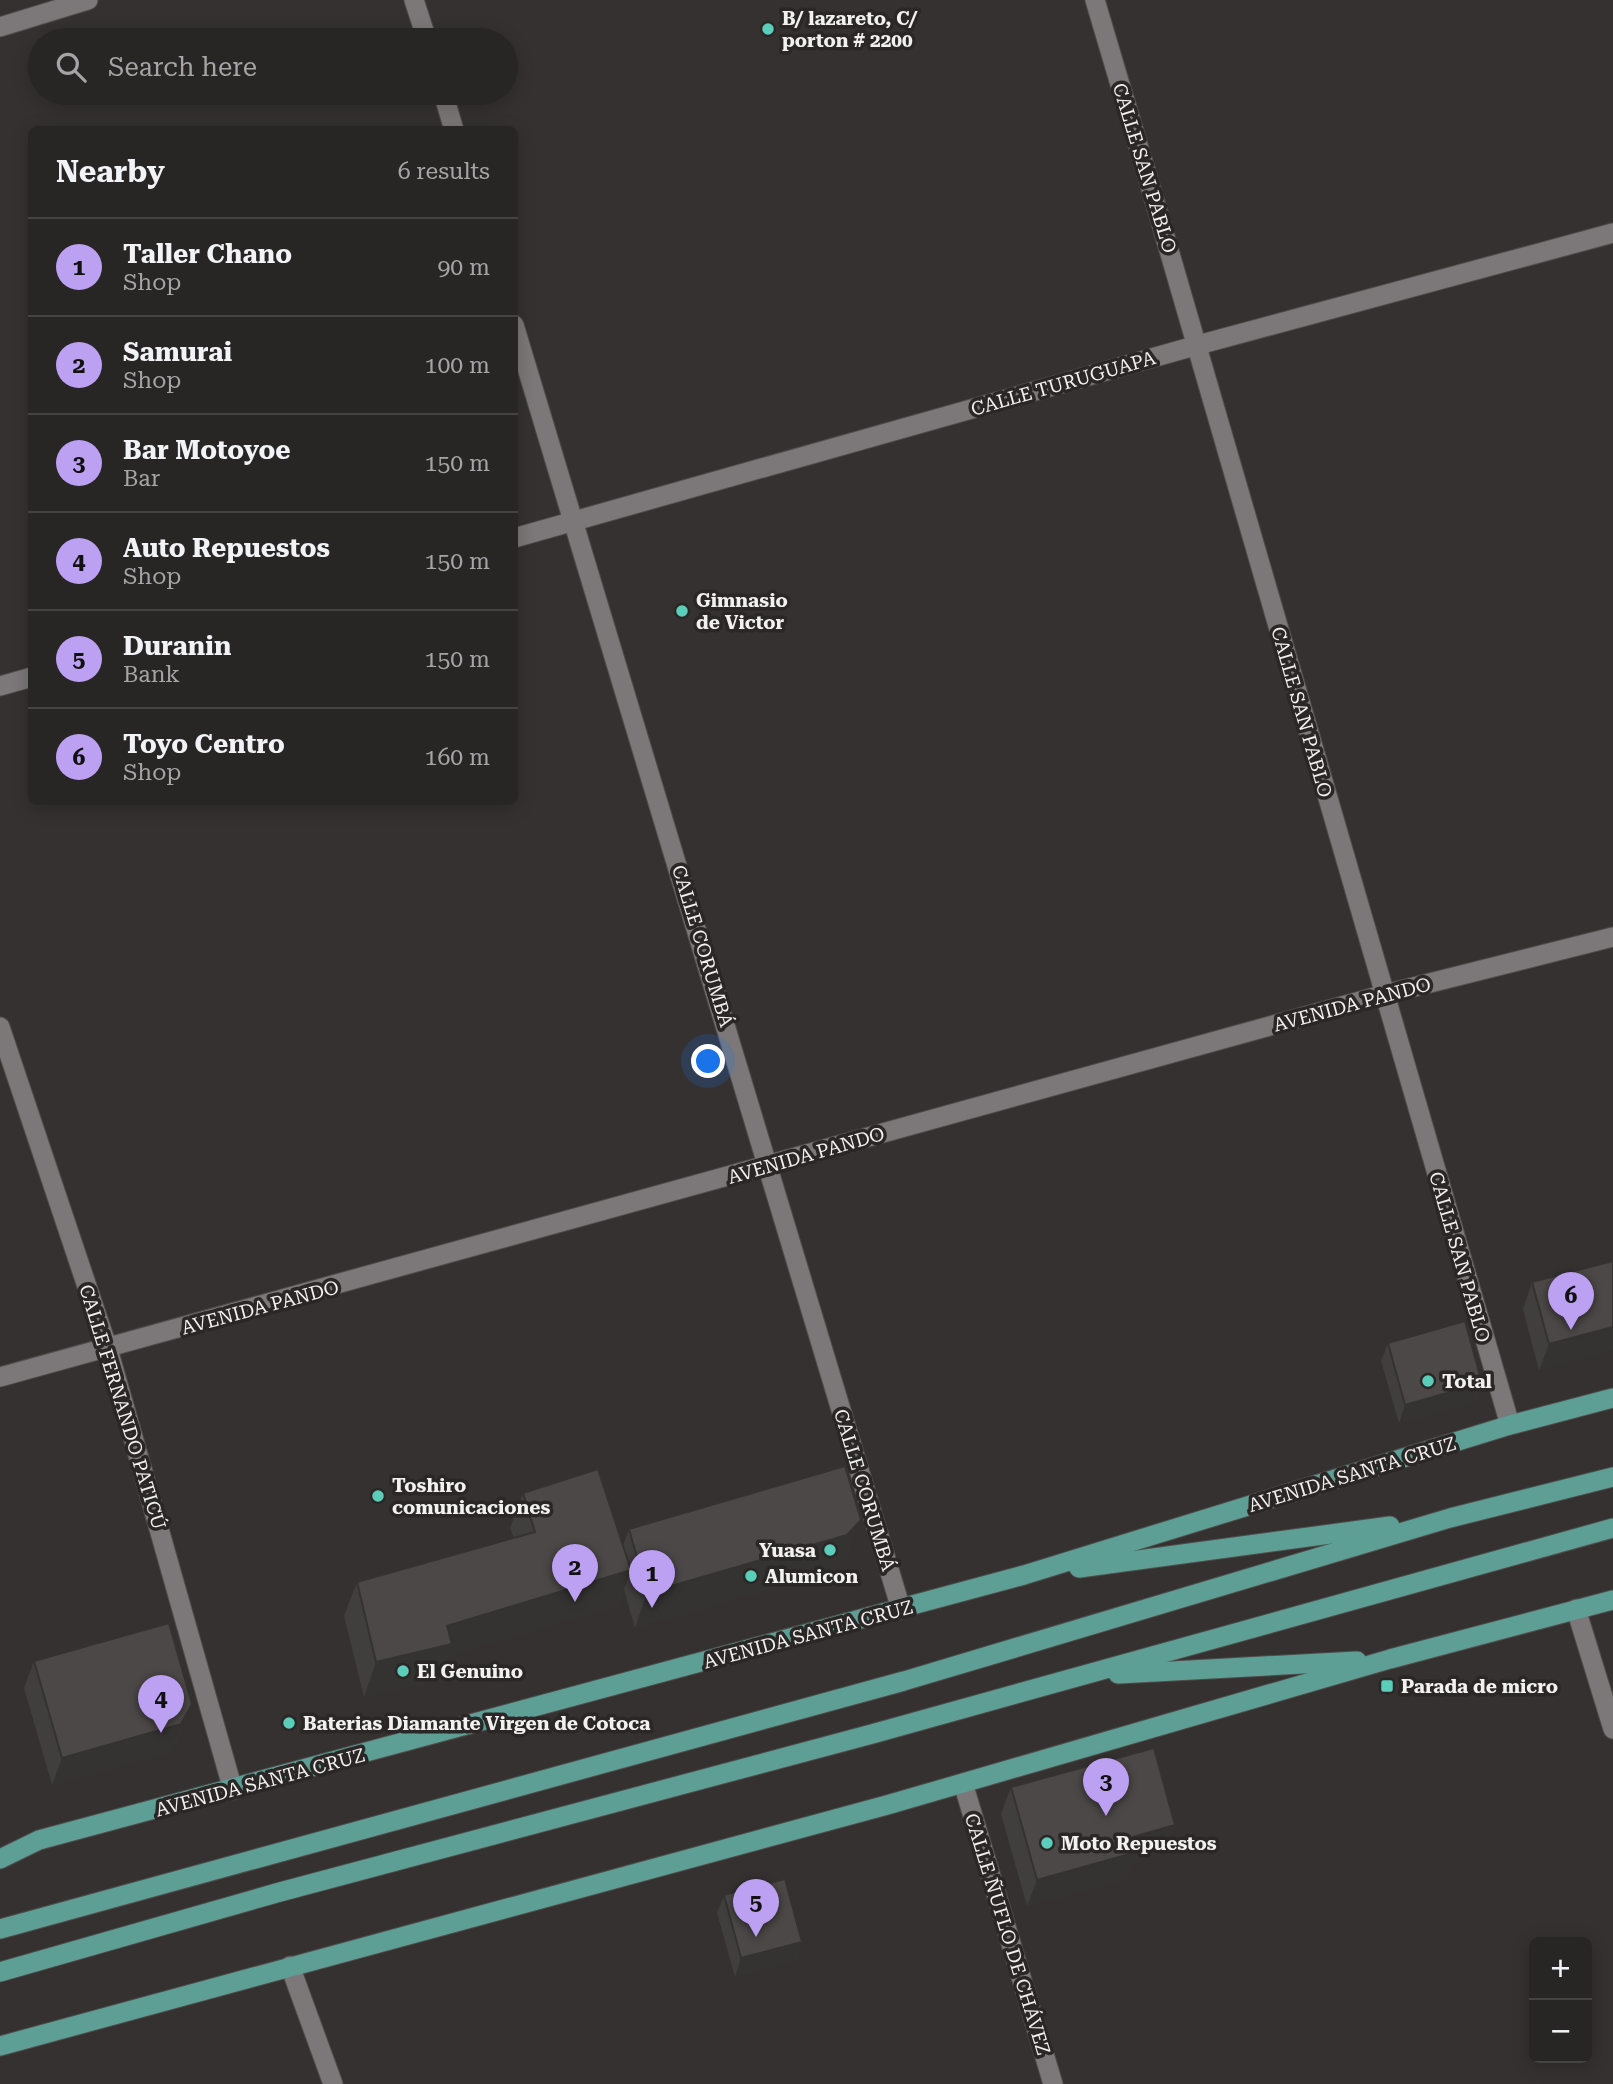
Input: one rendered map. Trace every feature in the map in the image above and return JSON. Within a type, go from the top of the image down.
[{"type":"main road","name":"AVENIDA SANTA CRUZ","points":[[0,1859],[39,1840],[233,1790],[1024,1575],[1510,1425],[1613,1398]]},
{"type":"main road","points":[[0,1929],[904,1681],[1450,1518],[1613,1477]]},
{"type":"main road","points":[[1024,1575],[1450,1518]]},
{"type":"main road","points":[[0,1972],[280,1892],[1613,1528]]},
{"type":"main road","points":[[5,2042],[963,1783],[1390,1659],[1613,1600]]},
{"type":"main road","points":[[1082,1675],[1390,1659]]},
{"type":"main road","points":[[0,1849],[39,1840]]},
{"type":"street","points":[[0,27],[88,0]]},
{"type":"street","points":[[414,0],[422,28]]},
{"type":"street","name":"CALLE SAN PABLO","points":[[1095,0],[1198,345],[1382,995],[1510,1425]]},
{"type":"street","points":[[447,105],[453,126]]},
{"type":"street","name":"CALLE TURUGUAPA","points":[[518,537],[1198,345],[1613,233]]},
{"type":"street","name":"CALLE CORUMBÁ","points":[[518,338],[901,1609]]},
{"type":"street","points":[[0,686],[28,678]]},
{"type":"street","name":"AVENIDA PANDO","points":[[0,1377],[1382,995],[1613,937]]},
{"type":"street","name":"CALLE FERNANDO PATICÚ","points":[[0,1027],[108,1349],[233,1790]]},
{"type":"street","points":[[1576,1609],[1613,1729]]},
{"type":"street","name":"CALLE ÑUFLO DE CHÁVEZ","points":[[963,1783],[1053,2084]]},
{"type":"street","points":[[290,1966],[333,2084]]},
{"type":"building","points":[[1613,1261],[1613,1327],[1549,1344],[1532,1282]]},
{"type":"building","name":"Total","points":[[1465,1321],[1482,1383],[1405,1405],[1388,1343]]},
{"type":"building","points":[[845,1466],[861,1520],[847,1535],[647,1593],[629,1529]]},
{"type":"building","points":[[598,1469],[631,1570],[447,1626],[452,1644],[376,1662],[357,1582],[535,1532],[523,1493]]},
{"type":"building","points":[[169,1623],[192,1704],[181,1724],[62,1758],[34,1661]]},
{"type":"building","points":[[1154,1748],[1175,1825],[1133,1837],[1137,1852],[1037,1880],[1011,1787]]},
{"type":"building","points":[[785,1879],[802,1942],[741,1958],[724,1895]]},
{"type":"place","name":"B/ lazareto, C/ porton # 2200","points":[[768,29]]},
{"type":"place","name":"Gimnasio de Victor","points":[[682,611]]},
{"type":"place","name":"Toyo Centro","points":[[1571,1330]]},
{"type":"place","name":"Total","points":[[1428,1381]]},
{"type":"place","name":"Toshiro comunicaciones","points":[[378,1496]]},
{"type":"place","name":"Yuasa","points":[[830,1550]]},
{"type":"place","name":"Alumicon","points":[[751,1576]]},
{"type":"place","name":"Samurai","points":[[575,1602]]},
{"type":"place","name":"Taller Chano","points":[[652,1608]]},
{"type":"place","name":"El Genuino","points":[[403,1671]]},
{"type":"place","name":"Parada de micro","points":[[1387,1686]]},
{"type":"place","name":"Baterias Diamante Virgen de Cotoca","points":[[289,1723]]},
{"type":"place","name":"Auto Repuestos","points":[[161,1733]]},
{"type":"place","name":"Bar Motoyoe","points":[[1106,1816]]},
{"type":"place","name":"Moto Repuestos","points":[[1047,1843]]},
{"type":"place","name":"Duranin","points":[[756,1937]]}]
